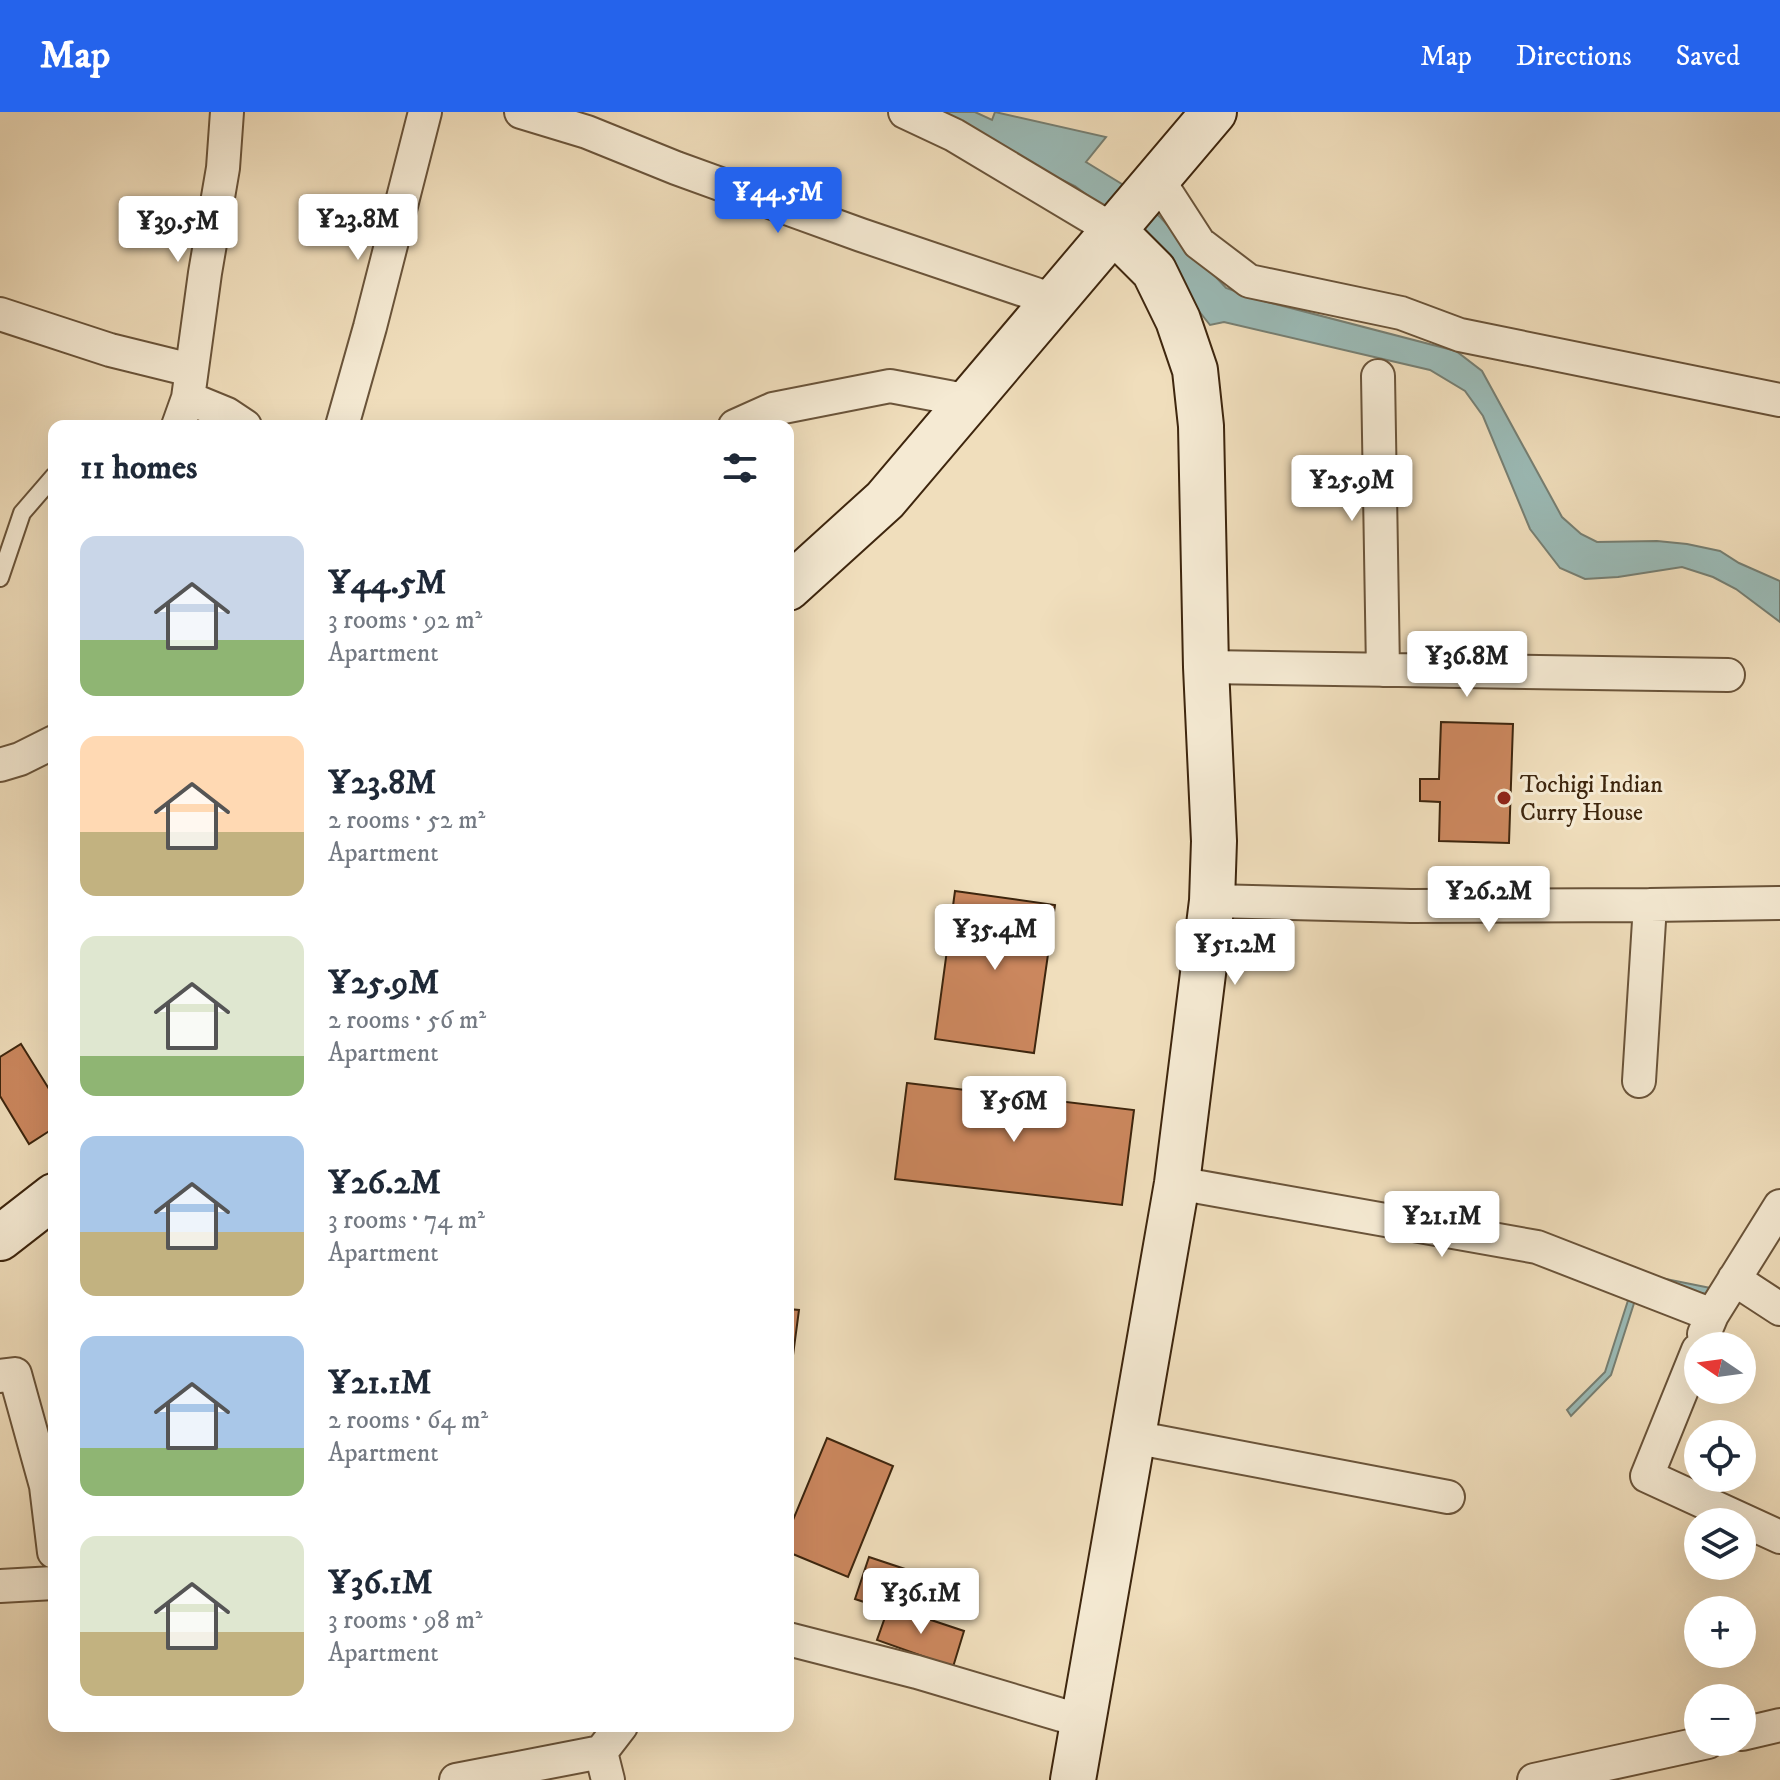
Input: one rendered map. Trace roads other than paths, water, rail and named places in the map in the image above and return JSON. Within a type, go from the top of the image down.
[{"type":"street","points":[[186,398],[223,168],[227,112]]},
{"type":"street","points":[[344,420],[425,112]]},
{"type":"street","points":[[521,112],[587,132],[861,235],[1053,300]]},
{"type":"street","points":[[905,112],[954,135],[1113,230],[1154,271],[1178,320],[1195,370],[1201,426],[1206,667],[1214,841],[1212,901],[1177,1183],[1073,1780]]},
{"type":"street","points":[[794,583],[885,500],[1214,112]]},
{"type":"street","points":[[1157,178],[1199,243],[1249,281],[1401,313],[1460,335],[1780,400]]},
{"type":"street","points":[[0,314],[110,350],[186,398],[236,420]]},
{"type":"street","points":[[1378,376],[1383,670]]},
{"type":"street","points":[[748,420],[773,409],[890,386],[970,401]]},
{"type":"street","points":[[1206,667],[1728,675]]},
{"type":"street","points":[[7,758],[48,744]]},
{"type":"street","points":[[1212,901],[1411,906],[1779,903]]},
{"type":"street","points":[[1639,1081],[1650,905]]},
{"type":"street","points":[[1177,1183],[1537,1247],[1712,1315]]},
{"type":"street","points":[[0,1238],[48,1201]]},
{"type":"street","points":[[1705,1332],[1712,1315],[1780,1206]]},
{"type":"street","points":[[1734,1279],[1780,1309]]},
{"type":"street","points":[[0,1376],[15,1374],[48,1502]]},
{"type":"street","points":[[1684,1385],[1647,1476],[1780,1537]]},
{"type":"street","points":[[1133,1437],[1448,1497]]},
{"type":"street","points":[[0,1586],[48,1583]]},
{"type":"street","points":[[794,1641],[917,1672],[1085,1722]]},
{"type":"street","points":[[1756,1731],[1780,1725]]},
{"type":"street","points":[[456,1780],[605,1766],[619,1732]]},
{"type":"street","points":[[1534,1780],[1684,1747]]},
{"type":"lane","points":[[0,578],[22,513],[48,483]]},
{"type":"water","points":[[929,112],[975,112],[992,120],[995,112],[1106,137],[1086,162],[1130,189],[1226,288],[1260,300],[1456,351],[1482,371],[1562,517],[1581,534],[1597,542],[1657,541],[1720,551],[1780,581],[1780,622],[1736,589],[1713,577],[1682,567],[1585,579],[1560,568],[1530,529],[1483,416],[1465,391],[1430,370],[1224,322],[1210,325],[1136,232],[1075,186]]},
{"type":"water","points":[[1646,1275],[1780,1302],[1780,1309],[1647,1282],[1637,1294],[1611,1375],[1571,1416],[1567,1410],[1605,1372],[1632,1288]]},
{"type":"place","name":"Tochigi Indian Curry House","points":[[1504,798]]}]
